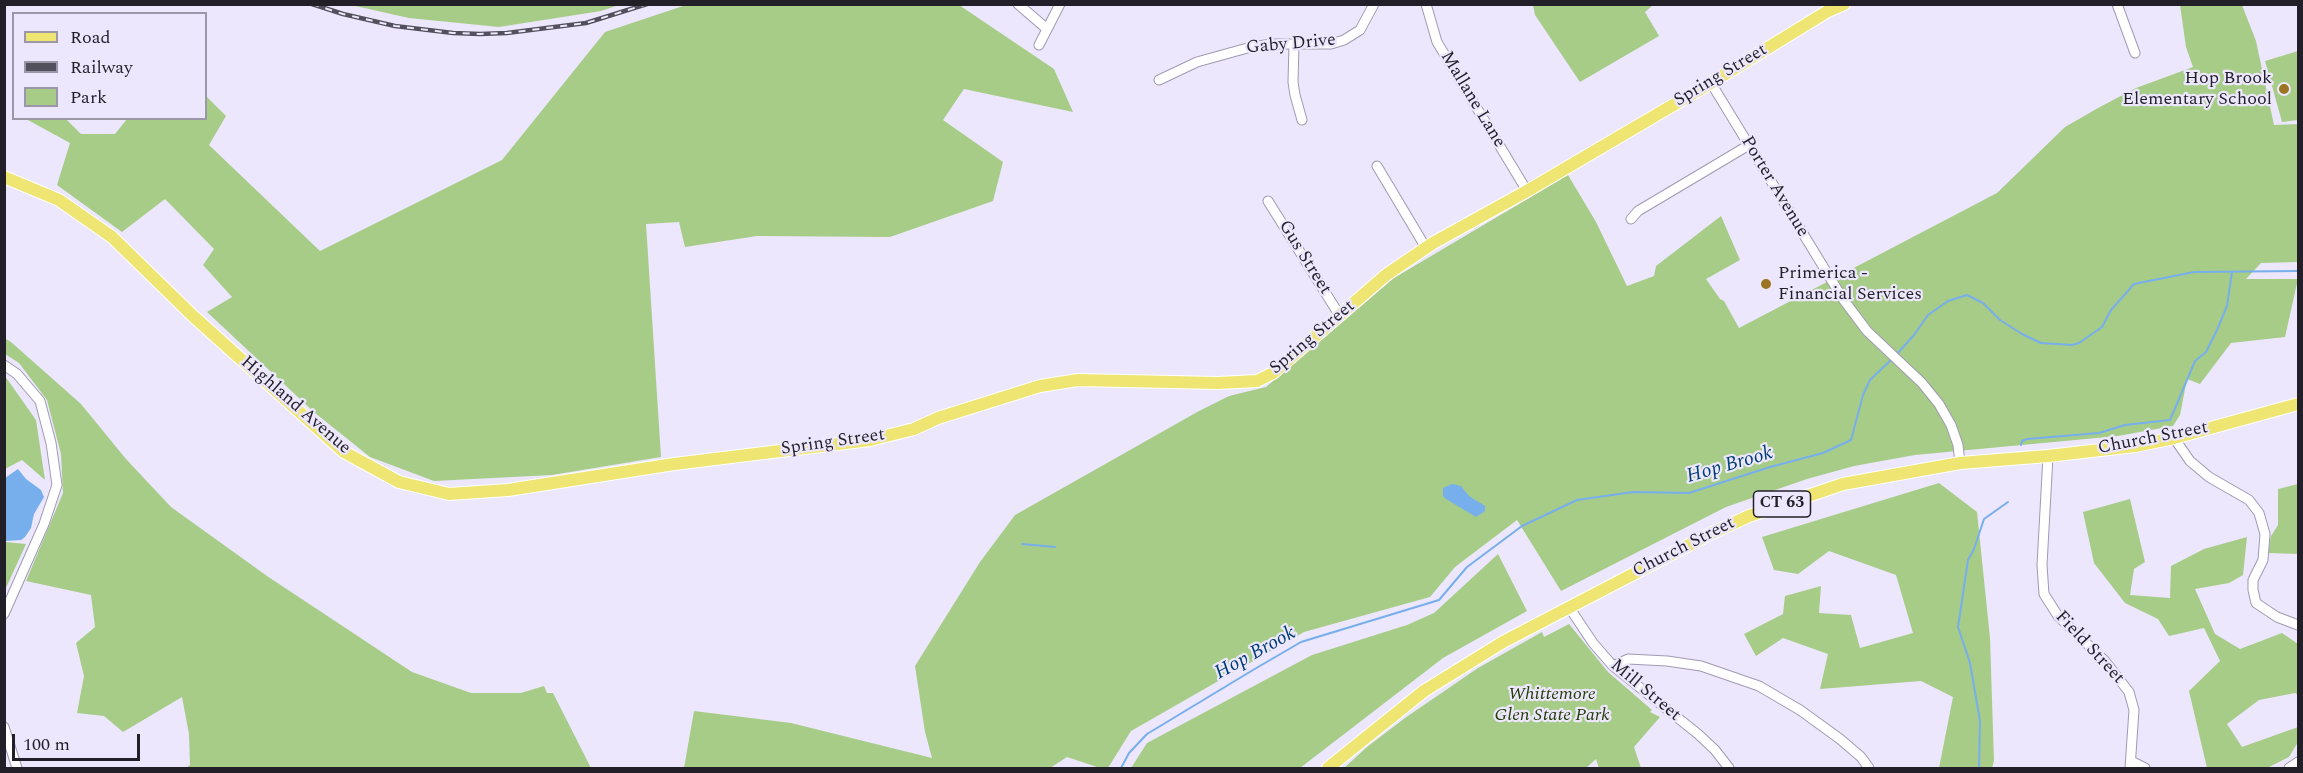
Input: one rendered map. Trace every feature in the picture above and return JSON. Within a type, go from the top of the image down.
[{"type":"main road","name":"Spring Street","points":[[674,464],[881,438],[1040,386],[1078,380],[1218,383],[1257,381],[1281,366],[1386,275],[1426,248],[1711,83],[1826,8],[1844,4]]},
{"type":"main road","name":"Highland Avenue","points":[[4,177],[59,200],[112,237],[193,315],[344,452],[399,482],[449,494],[508,490],[674,464]]},
{"type":"main road","name":"Church Street","points":[[1328,768],[1424,691],[1503,642],[1749,516],[1843,484],[1960,463],[2112,450],[2174,438],[2298,404]]},
{"type":"street","points":[[1018,4],[1047,29]]},
{"type":"street","points":[[1039,45],[1060,4]]},
{"type":"street","name":"Gaby Drive","points":[[1159,80],[1197,62],[1229,51],[1272,44],[1331,44],[1350,38],[1364,26],[1374,4]]},
{"type":"street","name":"Mallane Lane","points":[[1426,4],[1437,42],[1527,191]]},
{"type":"street","points":[[2117,4],[2135,53]]},
{"type":"street","points":[[1294,44],[1294,95],[1302,120]]},
{"type":"street","name":"Porter Avenue","points":[[1711,83],[1843,299],[1879,343],[1933,396],[1946,414],[1958,445],[1960,463]]},
{"type":"street","points":[[1631,219],[1638,211],[1749,146]]},
{"type":"street","points":[[1377,166],[1426,248]]},
{"type":"street","name":"Gus Street","points":[[1268,201],[1340,316]]},
{"type":"street","points":[[4,365],[17,374],[40,401],[51,442],[57,485],[44,524],[4,614]]},
{"type":"street","points":[[2174,438],[2190,461],[2209,477],[2249,500],[2259,513],[2265,534],[2262,560],[2253,580],[2256,603],[2277,617],[2298,625]]},
{"type":"street","name":"Field Street","points":[[2048,456],[2042,565],[2044,594],[2058,616],[2105,661],[2129,692],[2134,710],[2131,765]]},
{"type":"street","name":"Mill Street","points":[[1569,607],[1593,644],[1613,666],[1698,734],[1716,750],[1729,768]]},
{"type":"street","points":[[1613,666],[1628,659],[1667,660],[1701,666],[1759,686],[1800,710],[1840,739],[1861,757],[1869,768]]},
{"type":"street","points":[[4,727],[17,768]]},
{"type":"street","points":[[2289,768],[2298,762]]},
{"type":"street","points":[[2131,765],[2145,768]]},
{"type":"green space","points":[[351,5],[619,5],[601,11],[499,27],[409,18]]},
{"type":"green space","points":[[686,5],[959,5],[1054,69],[1073,112],[964,89],[943,120],[1003,162],[993,201],[890,237],[757,236],[685,247],[679,222],[646,224],[661,457],[552,475],[434,481],[370,457],[315,413],[207,312],[232,297],[203,265],[214,249],[165,199],[122,232],[57,185],[70,143],[28,120],[67,120],[81,134],[115,134],[126,120],[207,120],[207,97],[226,116],[209,145],[320,251],[502,160],[605,32]]},
{"type":"green space","points":[[1533,5],[1653,5],[1645,12],[1659,36],[1580,82],[1535,15]]},
{"type":"green space","points":[[2180,5],[2242,5],[2256,41],[2274,125],[2298,124],[2298,262],[2261,263],[2246,279],[2298,279],[2285,337],[2231,343],[2200,384],[2187,379],[2180,415],[2173,426],[2118,436],[1915,455],[1854,466],[1807,479],[1726,507],[1561,591],[1517,520],[1455,567],[1430,597],[1304,632],[1131,731],[1108,768],[1097,768],[1067,757],[1050,768],[684,768],[694,711],[791,723],[932,758],[925,732],[915,666],[980,562],[1015,515],[1199,411],[1229,396],[1266,387],[1394,278],[1568,175],[1596,222],[1627,286],[1654,276],[1656,266],[1721,216],[1740,260],[1706,279],[1720,299],[1724,301],[1739,328],[1997,193],[2065,127],[2098,108],[2136,88],[2193,67],[2186,47]]},
{"type":"green space","name":"Hop Brook Elementary School","points":[[2298,51],[2298,120],[2282,122],[2265,61]]},
{"type":"green space","points":[[4,338],[81,404],[126,459],[171,507],[267,576],[412,672],[471,693],[521,693],[544,686],[547,693],[553,693],[591,768],[186,768],[190,765],[189,734],[182,697],[123,732],[104,716],[77,713],[84,676],[76,643],[95,627],[91,595],[26,581],[63,493],[61,454],[47,400],[19,363],[5,354]]},
{"type":"green space","points":[[5,376],[36,420],[45,480],[22,460],[5,469]]},
{"type":"green space","points":[[1939,483],[1977,512],[1990,638],[1994,761],[1992,768],[1939,768],[1953,697],[1921,681],[1820,689],[1828,654],[1783,638],[1756,656],[1744,634],[1783,614],[1785,596],[1821,586],[1819,613],[1851,615],[1860,648],[1913,633],[1896,575],[1829,551],[1798,574],[1774,570],[1762,537]]},
{"type":"green space","points":[[2298,484],[2298,554],[2268,553],[2271,536],[2278,525],[2278,489]]},
{"type":"green space","points":[[2130,499],[2145,562],[2134,569],[2130,595],[2170,598],[2171,566],[2204,549],[2247,537],[2243,575],[2229,583],[2195,589],[2215,634],[2240,649],[2282,633],[2298,644],[2298,695],[2295,693],[2259,700],[2227,724],[2242,747],[2298,727],[2298,742],[2289,757],[2267,768],[2207,768],[2189,691],[2220,661],[2204,628],[2169,636],[2158,619],[2125,603],[2094,563],[2083,512]]},
{"type":"green space","points":[[4,542],[26,544],[5,590]]},
{"type":"green space","points":[[1498,554],[1527,611],[1443,658],[1300,768],[1131,768],[1147,743],[1312,655],[1407,625],[1434,613]]},
{"type":"green space","name":"Whittemore Glen State Park","points":[[1569,624],[1608,672],[1652,710],[1650,712],[1660,717],[1634,747],[1641,768],[1599,768],[1596,759],[1586,768],[1344,768],[1405,718],[1478,668],[1542,632],[1544,637]]},
{"type":"water","points":[[18,469],[26,479],[41,490],[44,497],[25,537],[21,540],[5,541],[5,478]]},
{"type":"water","points":[[1452,484],[1461,486],[1469,496],[1485,506],[1485,511],[1476,517],[1446,499],[1443,496],[1443,488]]},
{"type":"waterway","name":"Hop Brook","points":[[1897,354],[1928,315],[1948,301],[1967,295],[1983,303],[2000,320],[2022,334],[2041,343],[2072,345],[2079,343],[2102,327],[2111,310],[2134,284],[2194,272],[2298,271]]},
{"type":"waterway","points":[[2021,445],[2022,441],[2027,439],[2099,433],[2125,425],[2170,420],[2195,361],[2206,352],[2217,330],[2227,306],[2232,272]]},
{"type":"waterway","name":"Hop Brook","points":[[1121,768],[1129,753],[1147,734],[1253,670],[1301,642],[1439,600],[1467,567],[1522,526],[1577,500],[1633,492],[1689,493],[1823,453],[1851,440],[1863,395],[1870,380],[1893,358]]},
{"type":"waterway","points":[[1979,768],[1980,721],[1970,663],[1958,627],[1968,560],[1984,519],[2008,502]]},
{"type":"waterway","points":[[1022,544],[1055,547]]},
{"type":"railway","points":[[312,4],[395,26],[480,34],[586,23],[647,4]]},
{"type":"place","name":"Hop Brook Elementary School","points":[[2284,89]]},
{"type":"place","name":"Primerica - Financial Services","points":[[1766,284]]}]
